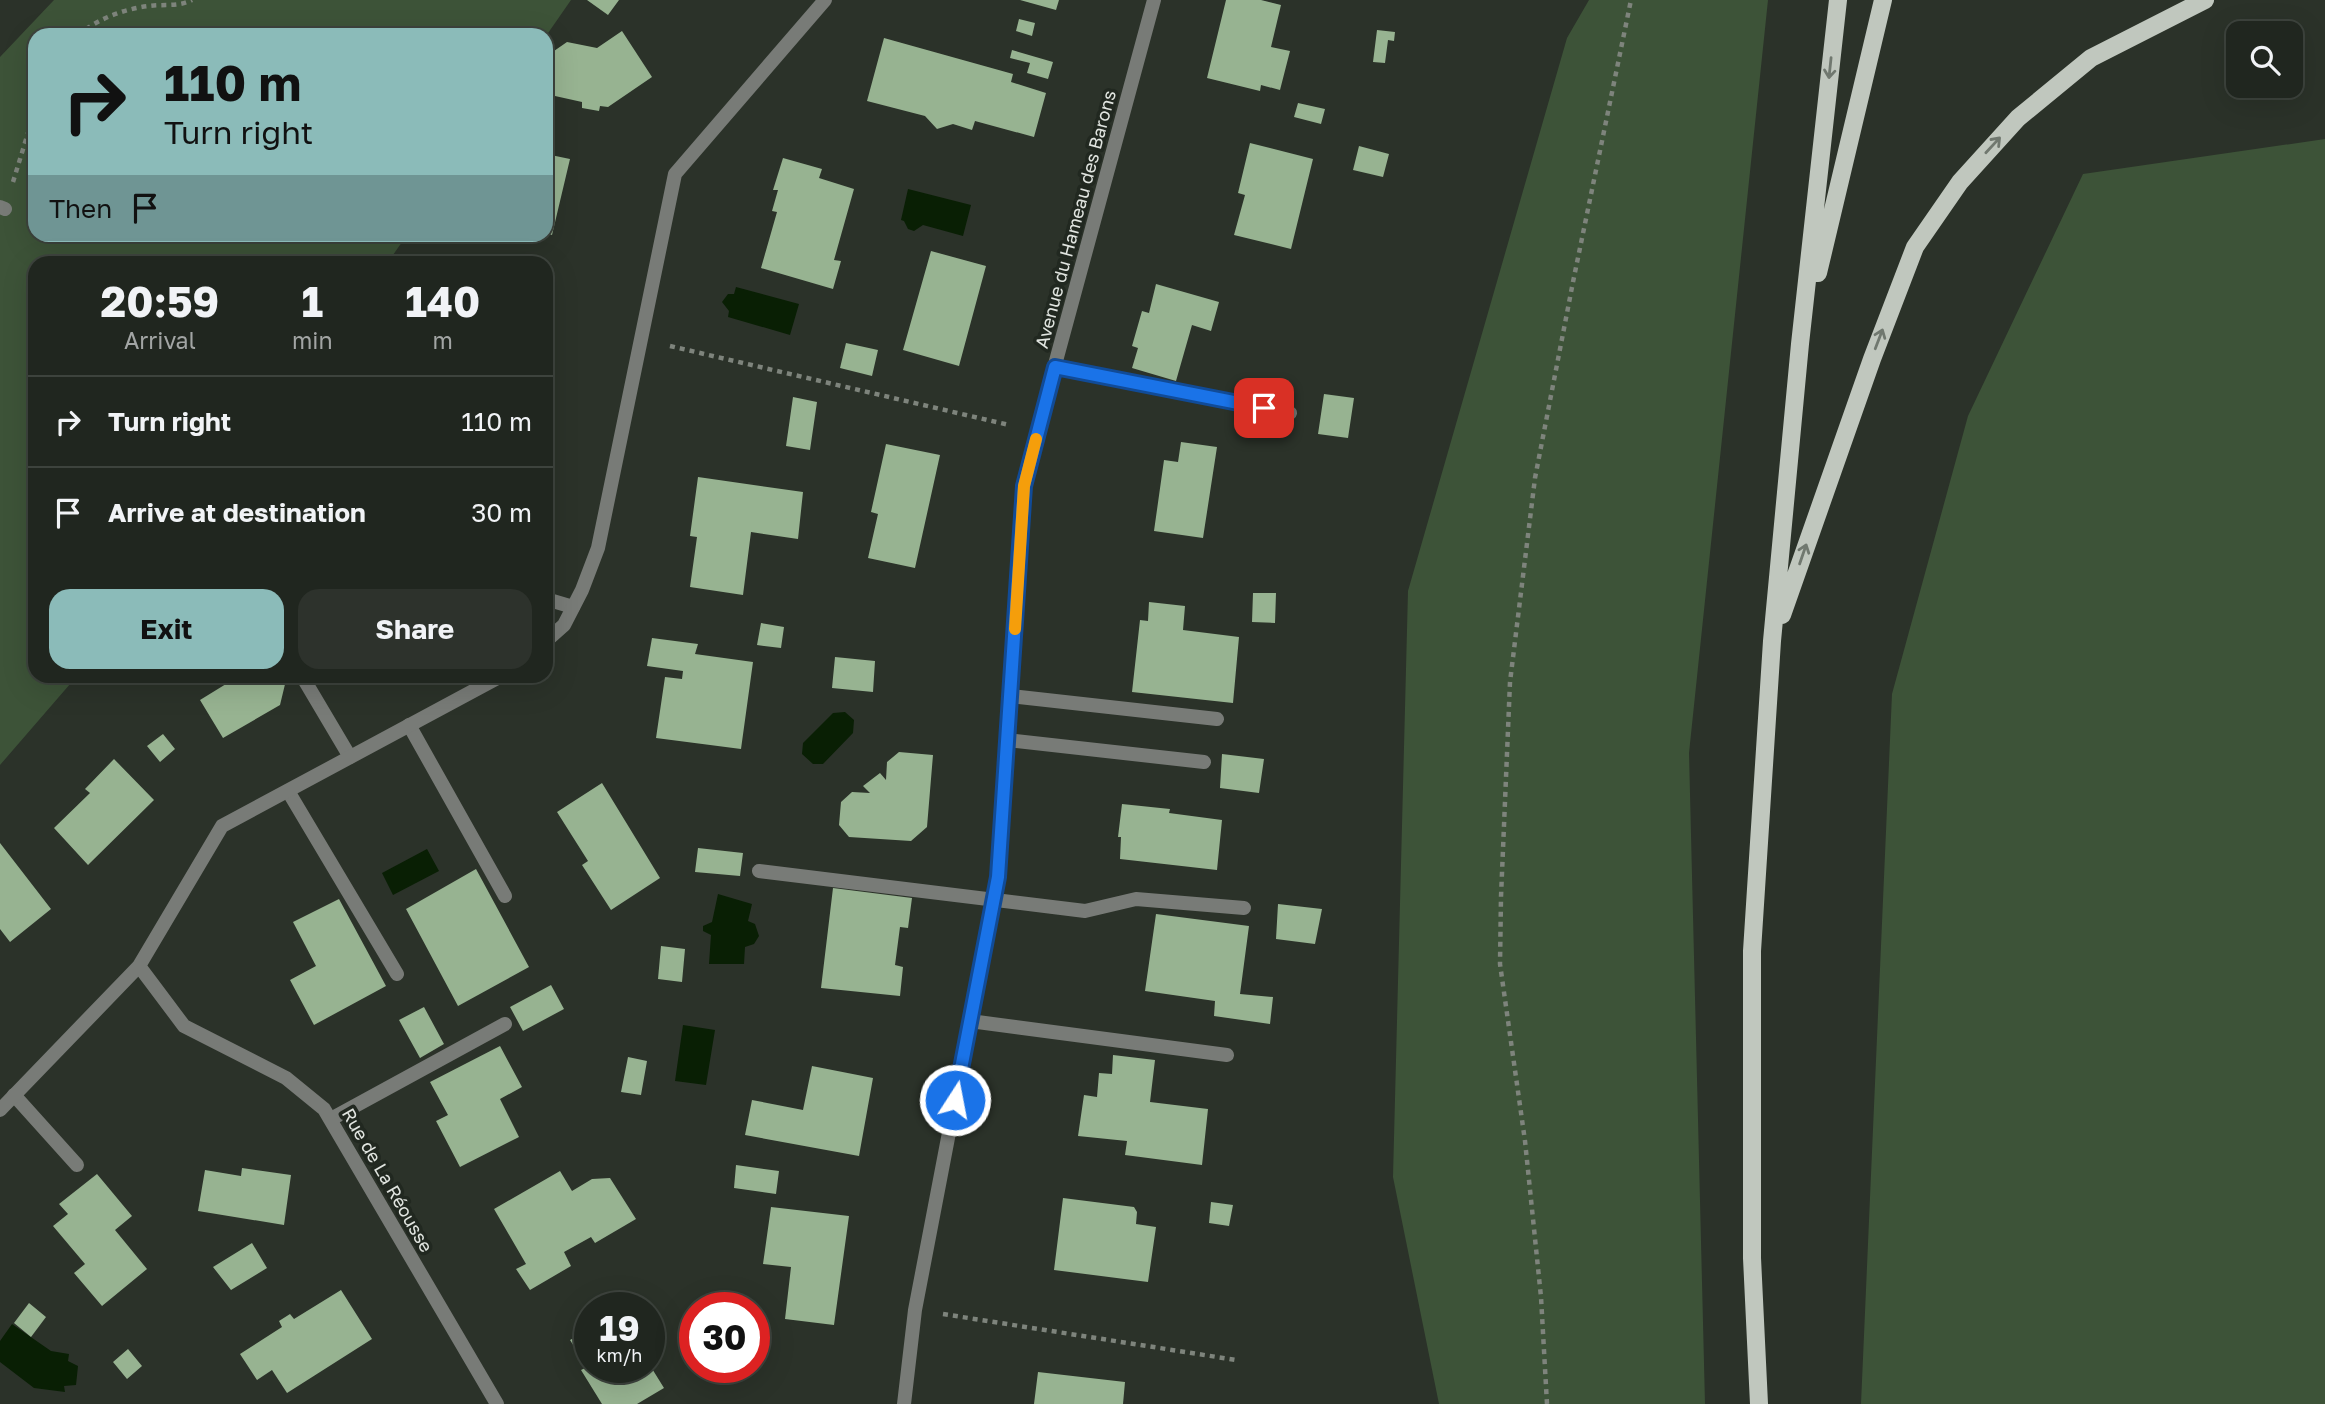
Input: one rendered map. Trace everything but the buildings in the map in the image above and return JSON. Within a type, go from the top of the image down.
[{"type":"main road","points":[[1759,1404],[1752,1258],[1752,951],[1772,641],[1800,344],[1838,0]]},
{"type":"main road","points":[[1800,344],[1883,0]]},
{"type":"main road","points":[[1772,641],[1872,359],[1916,247],[1960,182],[2018,118],[2091,58],[2205,0]]},
{"type":"street","points":[[553,635],[564,625],[582,590],[598,548],[676,174],[825,0]]},
{"type":"street","name":"Avenue du Hameau des Barons","points":[[904,1404],[915,1310],[998,877],[1024,486],[1154,0]]},
{"type":"street","points":[[1055,367],[1290,414]]},
{"type":"street","points":[[553,601],[573,607]]},
{"type":"street","points":[[306,683],[350,757]]},
{"type":"street","points":[[0,1110],[139,966],[222,826],[484,683]]},
{"type":"street","points":[[1010,696],[1217,719]]},
{"type":"street","points":[[409,725],[505,896]]},
{"type":"street","points":[[1007,740],[1204,761]]},
{"type":"street","points":[[288,791],[397,974]]},
{"type":"street","points":[[759,871],[1085,911],[1136,899],[1244,908]]},
{"type":"street","name":"Rue de La Réousse","points":[[139,966],[184,1026],[286,1079],[324,1108],[497,1404]]},
{"type":"street","points":[[970,1021],[1227,1055]]},
{"type":"street","points":[[331,1119],[505,1024]]},
{"type":"street","points":[[14,1095],[77,1165]]},
{"type":"path","points":[[87,28],[116,13],[147,6],[184,4],[192,0]]},
{"type":"path","points":[[1547,1404],[1541,1297],[1525,1141],[1500,964],[1510,682],[1535,478],[1631,0]]},
{"type":"path","points":[[3,208],[28,131]]},
{"type":"path","points":[[642,339],[1038,431]]},
{"type":"path","points":[[915,1310],[1236,1360]]},
{"type":"shaded area","points":[[54,0],[571,0],[552,28],[28,28],[28,242],[402,242],[392,256],[28,256],[28,683],[71,683],[0,765],[0,57]]},
{"type":"shaded area","points":[[1589,0],[1768,0],[1689,753],[1705,1404],[1439,1404],[1393,1177],[1408,591],[1567,38]]},
{"type":"shaded area","points":[[2325,139],[2325,1404],[1861,1404],[1892,694],[1968,416],[2083,174]]},
{"type":"shaded area","points":[[908,189],[971,205],[963,236],[923,225],[914,231],[908,229],[901,220]]},
{"type":"shaded area","points":[[736,287],[799,304],[790,335],[728,317],[729,311],[722,302],[728,294],[734,294]]},
{"type":"shaded area","points":[[845,712],[854,720],[853,733],[823,764],[813,764],[802,754],[803,743],[833,713]]},
{"type":"shaded area","points":[[427,849],[439,871],[393,895],[382,873]]},
{"type":"shaded area","points":[[718,894],[752,904],[748,921],[755,924],[759,936],[754,944],[745,947],[744,964],[709,964],[711,935],[703,931],[703,926],[712,922]]},
{"type":"shaded area","points":[[683,1025],[715,1030],[706,1085],[675,1081]]},
{"type":"shaded area","points":[[12,1324],[51,1351],[69,1354],[68,1361],[78,1366],[76,1385],[64,1386],[65,1392],[34,1388],[0,1362],[0,1341]]},
{"type":"slow traffic","points":[[1015,629],[1024,486],[1036,439]]},
{"type":"route","points":[[955,1100],[998,877],[1024,486],[1055,367],[1264,408]]}]
